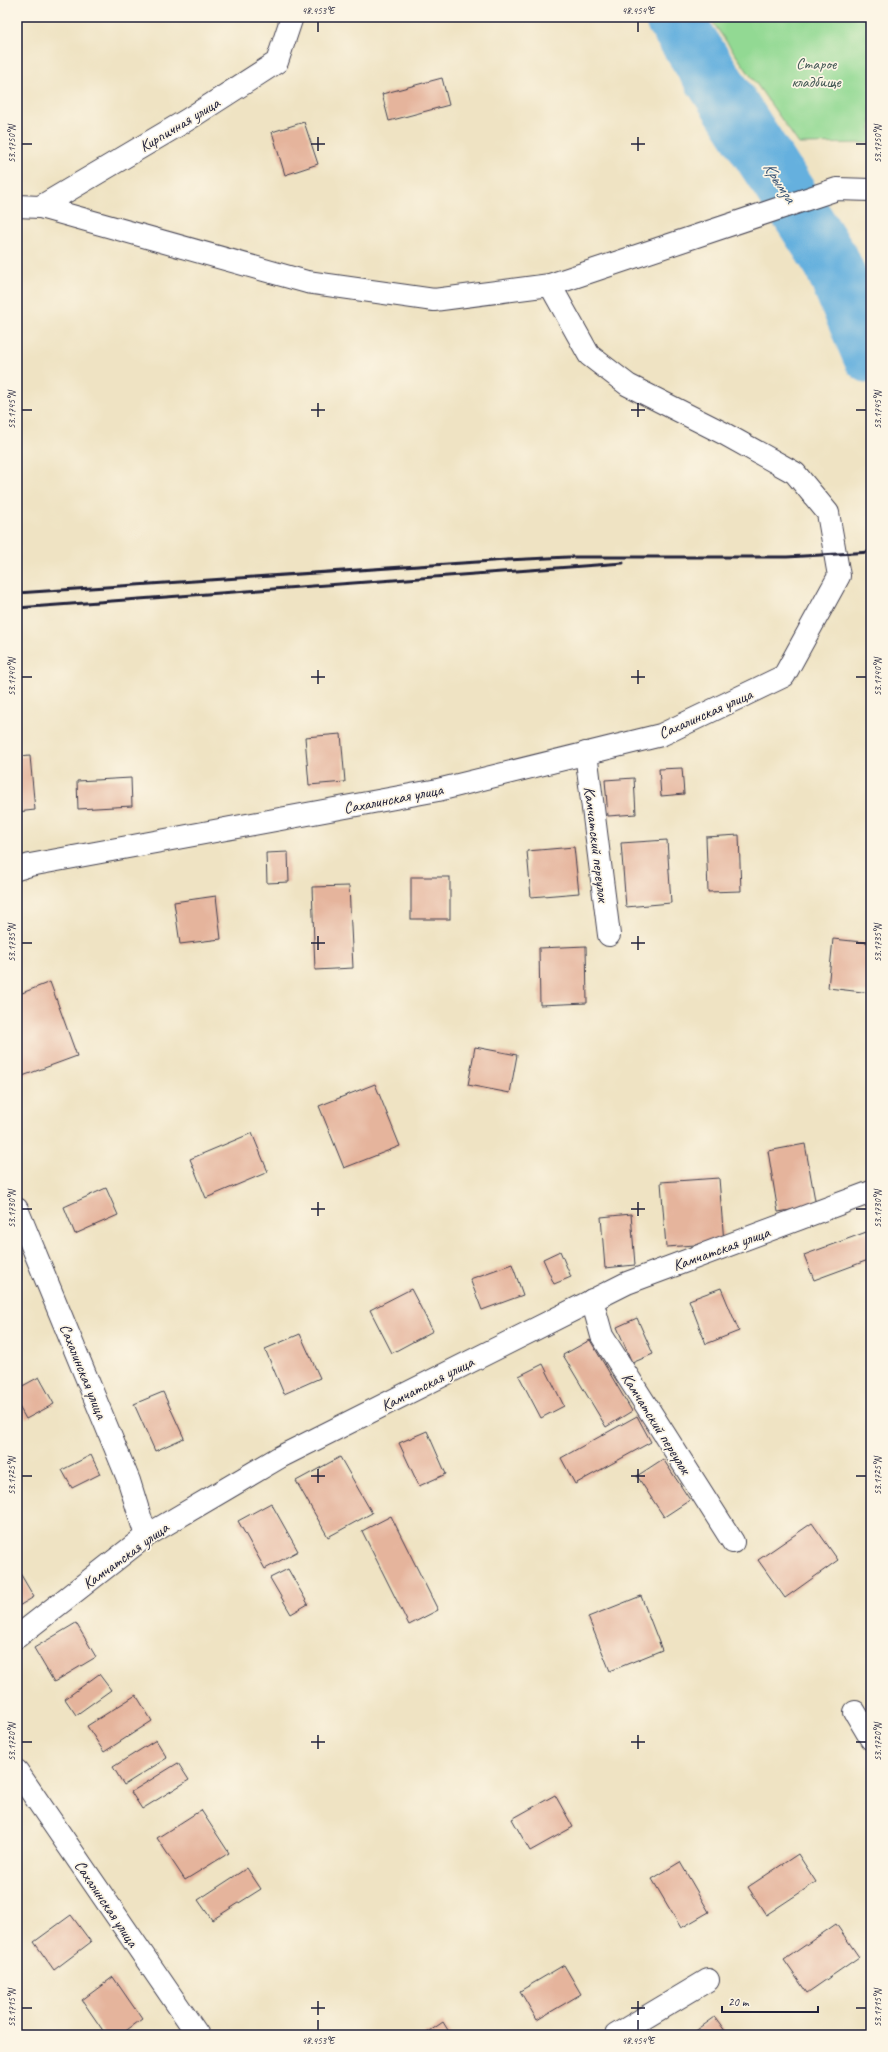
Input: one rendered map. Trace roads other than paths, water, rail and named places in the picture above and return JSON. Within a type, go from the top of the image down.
[{"type":"street","name":"Кирпичная улица","points":[[40,207],[187,120],[277,62],[292,17]]},
{"type":"street","points":[[17,206],[40,207],[308,282],[434,300],[550,285],[837,189],[871,190]]},
{"type":"street","name":"Сахалинская улица","points":[[17,869],[38,863],[438,790],[586,754],[661,735],[784,676],[839,576],[828,513],[795,473],[723,433],[628,385],[589,355],[550,285]]},
{"type":"street","name":"Камчатский переулок","points":[[586,754],[609,935]]},
{"type":"street","name":"Камчатская улица","points":[[17,1637],[146,1536],[280,1457],[627,1283],[871,1192]]},
{"type":"street","name":"Сахалинская улица","points":[[17,1209],[129,1481],[146,1536]]},
{"type":"street","name":"Камчатский переулок","points":[[592,1300],[602,1336],[733,1542]]},
{"type":"street","points":[[855,1712],[871,1739]]},
{"type":"street","name":"Сахалинская улица","points":[[17,1771],[198,2035]]},
{"type":"street","points":[[616,2035],[708,1980]]},
{"type":"waterway","name":"Крымза","points":[[673,17],[831,261],[871,355]]},
{"type":"railway","points":[[17,593],[568,557],[787,557],[871,552]]},
{"type":"railway","points":[[17,608],[623,563]]},
{"type":"park label","name":"Старое кладбище","points":[[816,72]]}]
